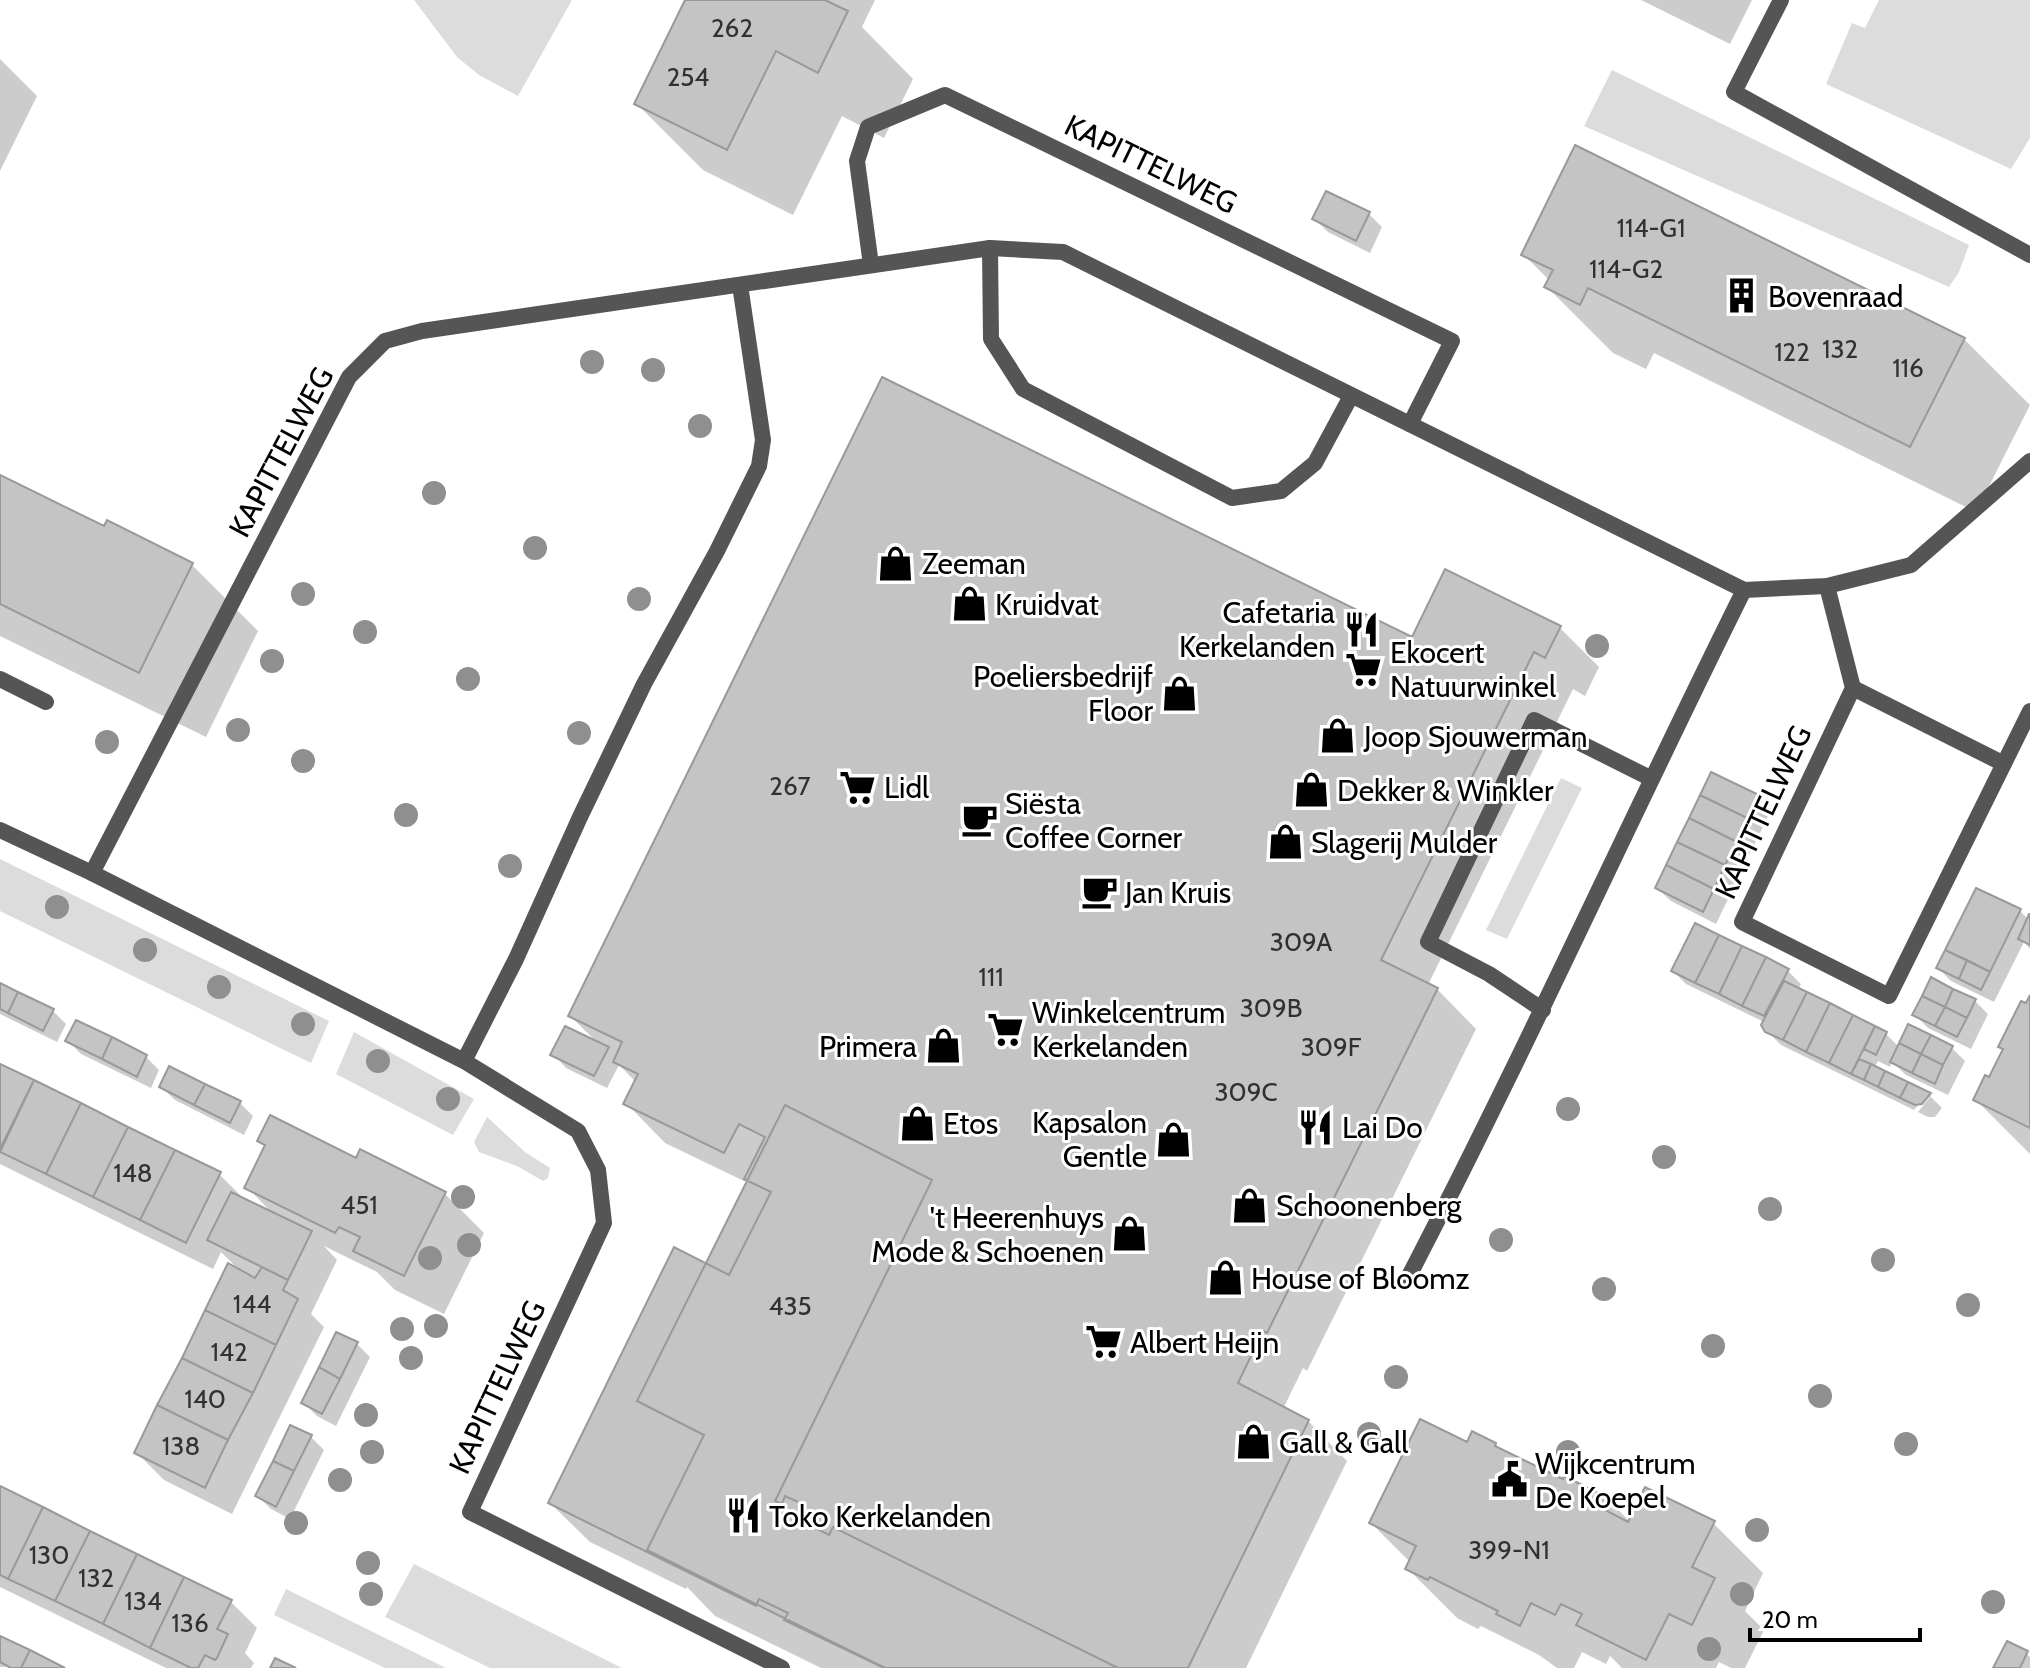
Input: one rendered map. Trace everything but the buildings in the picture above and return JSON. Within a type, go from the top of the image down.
[{"type":"street","points":[[1781,0],[1734,92],[2030,255]]},
{"type":"street","name":"KAPITTELWEG","points":[[871,265],[857,161],[868,127],[945,95],[1452,341],[1410,424]]},
{"type":"street","points":[[990,248],[991,339],[1023,389],[1232,498],[1281,491],[1315,463],[1351,396]]},
{"type":"street","name":"KAPITTELWEG","points":[[92,873],[349,377],[385,341],[422,331],[990,248],[1063,252],[1744,590],[1827,586],[1911,565],[2030,461]]},
{"type":"street","points":[[464,1061],[516,959],[638,698],[759,466],[763,440],[740,285]]},
{"type":"street","points":[[1827,586],[1853,688],[2004,764]]},
{"type":"street","points":[[1408,1278],[1543,1010],[1744,590]]},
{"type":"street","points":[[0,679],[46,702]]},
{"type":"street","name":"KAPITTELWEG","points":[[1853,688],[1742,922],[1889,996],[2030,711]]},
{"type":"street","points":[[1543,1010],[1489,974],[1428,942],[1534,720],[1652,779]]},
{"type":"street","name":"KAPITTELWEG","points":[[0,830],[92,873],[464,1061],[578,1131],[598,1170],[604,1223],[470,1512],[782,1668]]},
{"type":"shaded area","points":[[414,0],[572,0],[518,96],[479,75],[457,57]]},
{"type":"shaded area","points":[[1879,0],[2030,0],[2030,138],[2011,169],[1826,84],[1852,23],[1865,28]]},
{"type":"shaded area","points":[[1612,70],[1969,245],[1959,272],[1949,287],[1584,126]]},
{"type":"shaded area","points":[[1561,778],[1582,788],[1507,939],[1486,930]]},
{"type":"shaded area","points":[[0,859],[329,1021],[311,1063],[0,911]]},
{"type":"shaded area","points":[[354,1032],[474,1099],[453,1135],[336,1074]]},
{"type":"shaded area","points":[[487,1117],[525,1152],[550,1168],[548,1178],[543,1181],[517,1166],[479,1152],[474,1142]]},
{"type":"shaded area","points":[[414,1564],[622,1668],[490,1668],[385,1617]]},
{"type":"shaded area","points":[[286,1589],[446,1668],[385,1668],[274,1615]]},
{"type":"place","name":"Bovenraad","points":[[1742,296]]},
{"type":"place","name":"Zeeman","points":[[896,563]]},
{"type":"place","name":"Kruidvat","points":[[969,604]]},
{"type":"place","name":"Cafetaria Kerkelanden","points":[[1361,629]]},
{"type":"place","name":"Ekocert Natuurwinkel","points":[[1364,669]]},
{"type":"place","name":"Poeliersbedrijf Floor","points":[[1179,693]]},
{"type":"place","name":"Joop Sjouwerman","points":[[1338,736]]},
{"type":"place","name":"Lidl","points":[[858,787]]},
{"type":"place","name":"Dekker & Winkler","points":[[1311,790]]},
{"type":"place","name":"Siësta Coffee Corner","points":[[979,820]]},
{"type":"place","name":"Slagerij Mulder","points":[[1285,842]]},
{"type":"place","name":"Jan Kruis","points":[[1099,892]]},
{"type":"place","name":"Winkelcentrum Kerkelanden","points":[[1006,1029]]},
{"type":"place","name":"Primera","points":[[943,1046]]},
{"type":"place","name":"Etos","points":[[917,1123]]},
{"type":"place","name":"Lai Do","points":[[1316,1127]]},
{"type":"place","name":"Kapsalon Gentle","points":[[1173,1139]]},
{"type":"place","name":"Schoonenberg","points":[[1250,1205]]},
{"type":"place","name":"'t Heerenhuys Mode & Schoenen","points":[[1130,1234]]},
{"type":"place","name":"House of Bloomz","points":[[1225,1278]]},
{"type":"place","name":"Albert Heijn","points":[[1104,1342]]},
{"type":"place","name":"Gall & Gall","points":[[1253,1442]]},
{"type":"place","name":"Wijkcentrum De Koepel","points":[[1509,1480]]},
{"type":"place","name":"Toko Kerkelanden","points":[[743,1516]]}]
